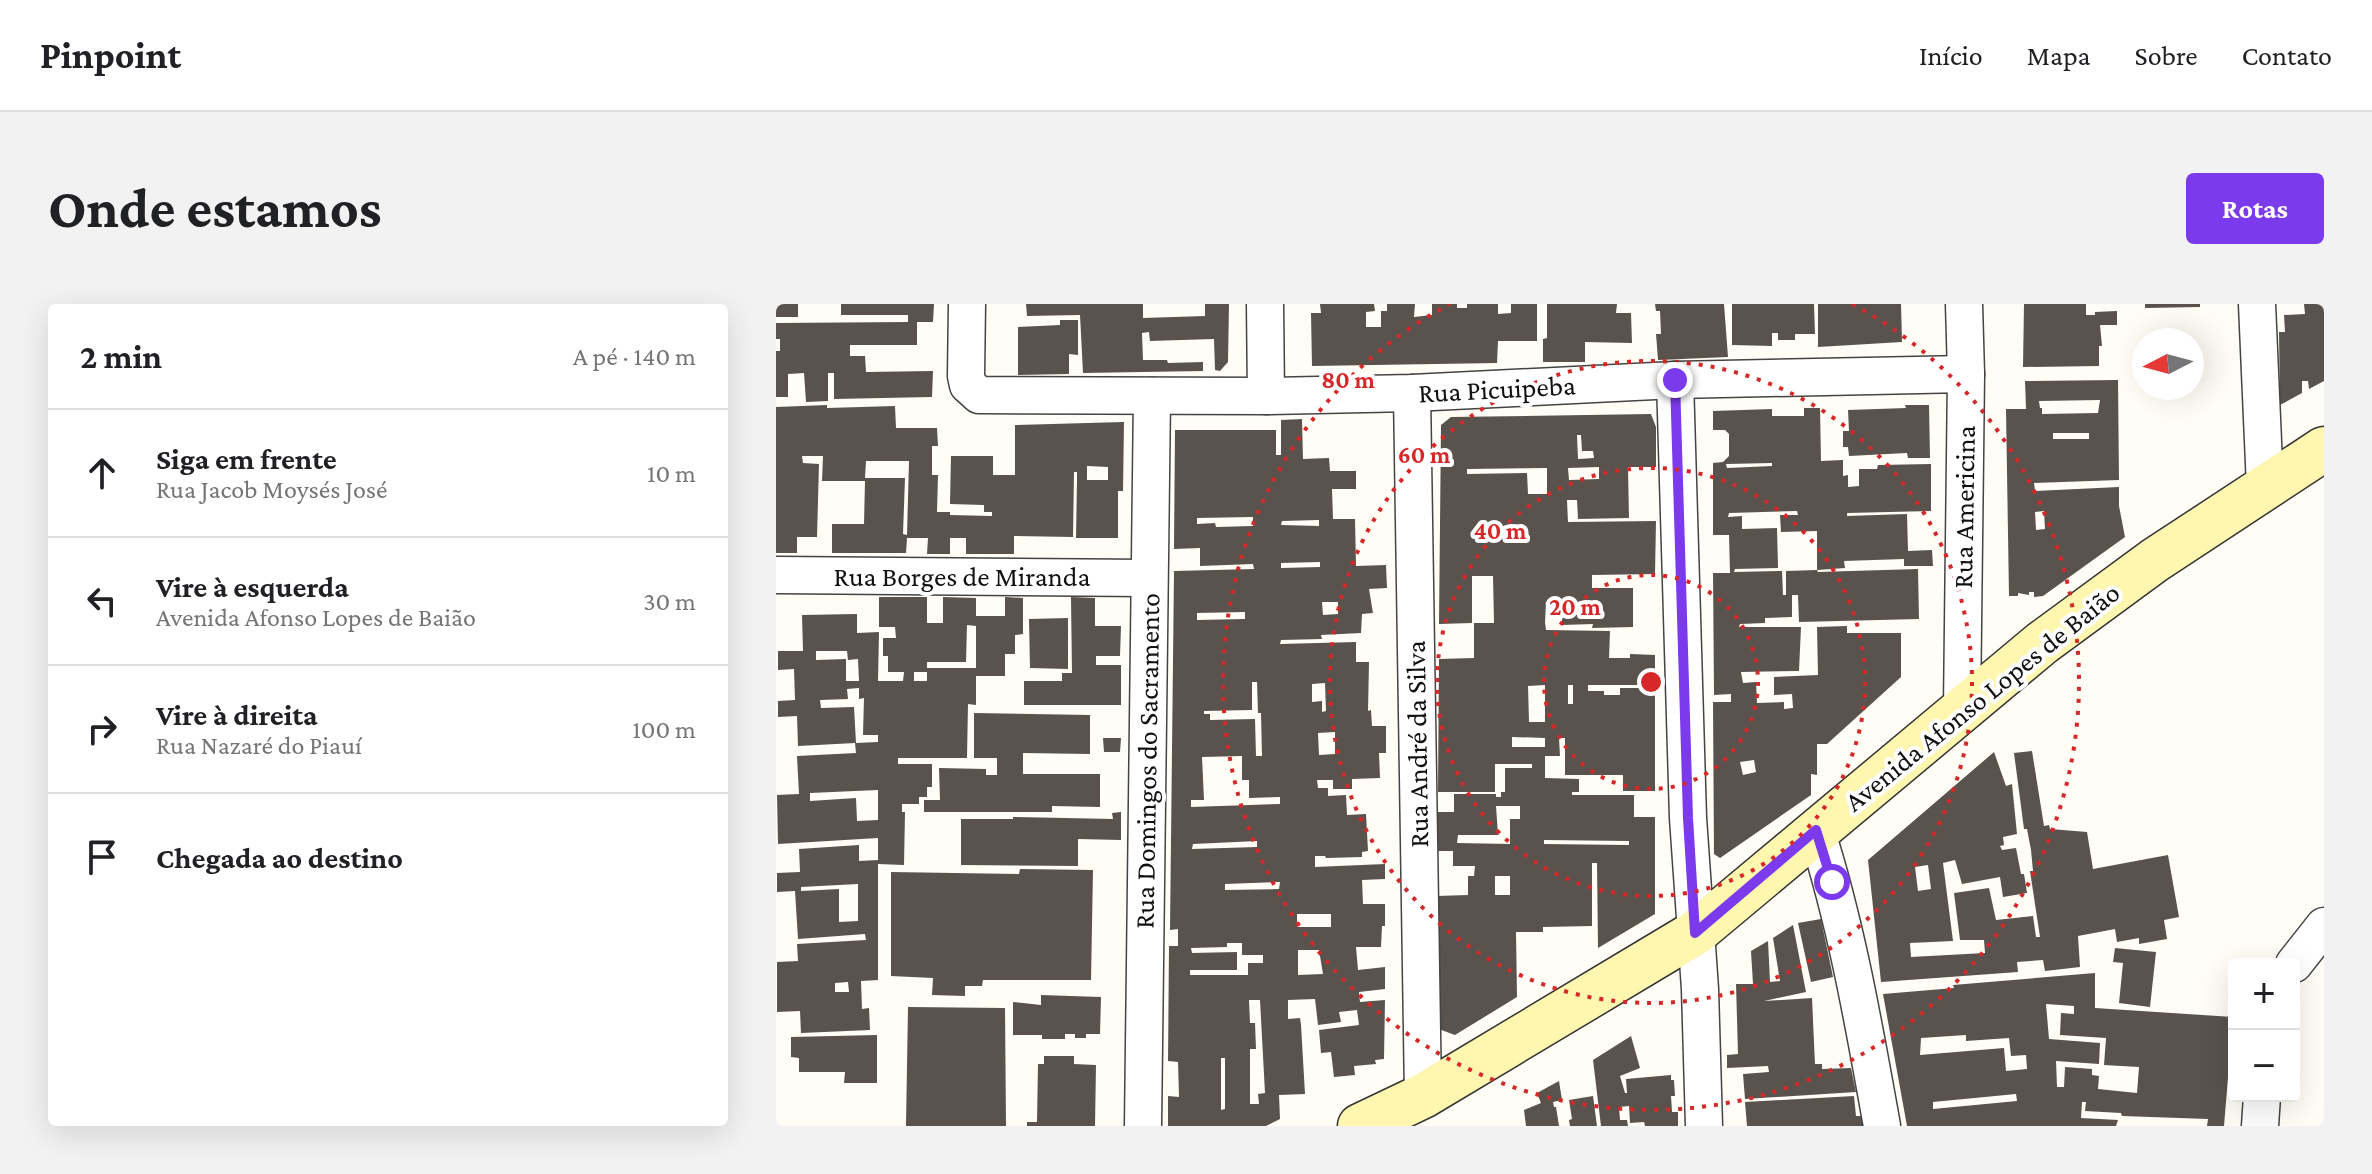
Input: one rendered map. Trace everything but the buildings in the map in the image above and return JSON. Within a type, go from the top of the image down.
[{"type":"street","name":"Rua Picuipeba","points":[[967,304],[966,376],[968,385],[979,395],[1412,393],[1675,380],[1966,374]]},
{"type":"street","points":[[1265,304],[1266,396]]},
{"type":"street","name":"Rua Americina","points":[[1962,709],[1964,304]]},
{"type":"street","points":[[2257,304],[2265,487]]},
{"type":"street","points":[[1675,380],[1687,802],[1700,989],[1704,1126]]},
{"type":"street","name":"Rua André da Silva","points":[[1412,393],[1423,1096]]},
{"type":"street","name":"Rua Domingos do Sacramento","points":[[1143,1126],[1152,396]]},
{"type":"street","name":"Avenida Afonso Lopes de Baião","points":[[1360,1126],[1423,1096],[1695,933],[2042,643],[2155,560],[2324,449]]},
{"type":"street","name":"Rua Borges de Miranda","points":[[776,575],[1148,578]]},
{"type":"street","points":[[1816,830],[1852,965],[1882,1126]]},
{"type":"street","points":[[2299,958],[2324,926]]},
{"type":"street","points":[[2260,1126],[2262,1102]]},
{"type":"route","points":[[1675,380],[1688,818],[1695,933],[1816,830],[1832,882]]}]
